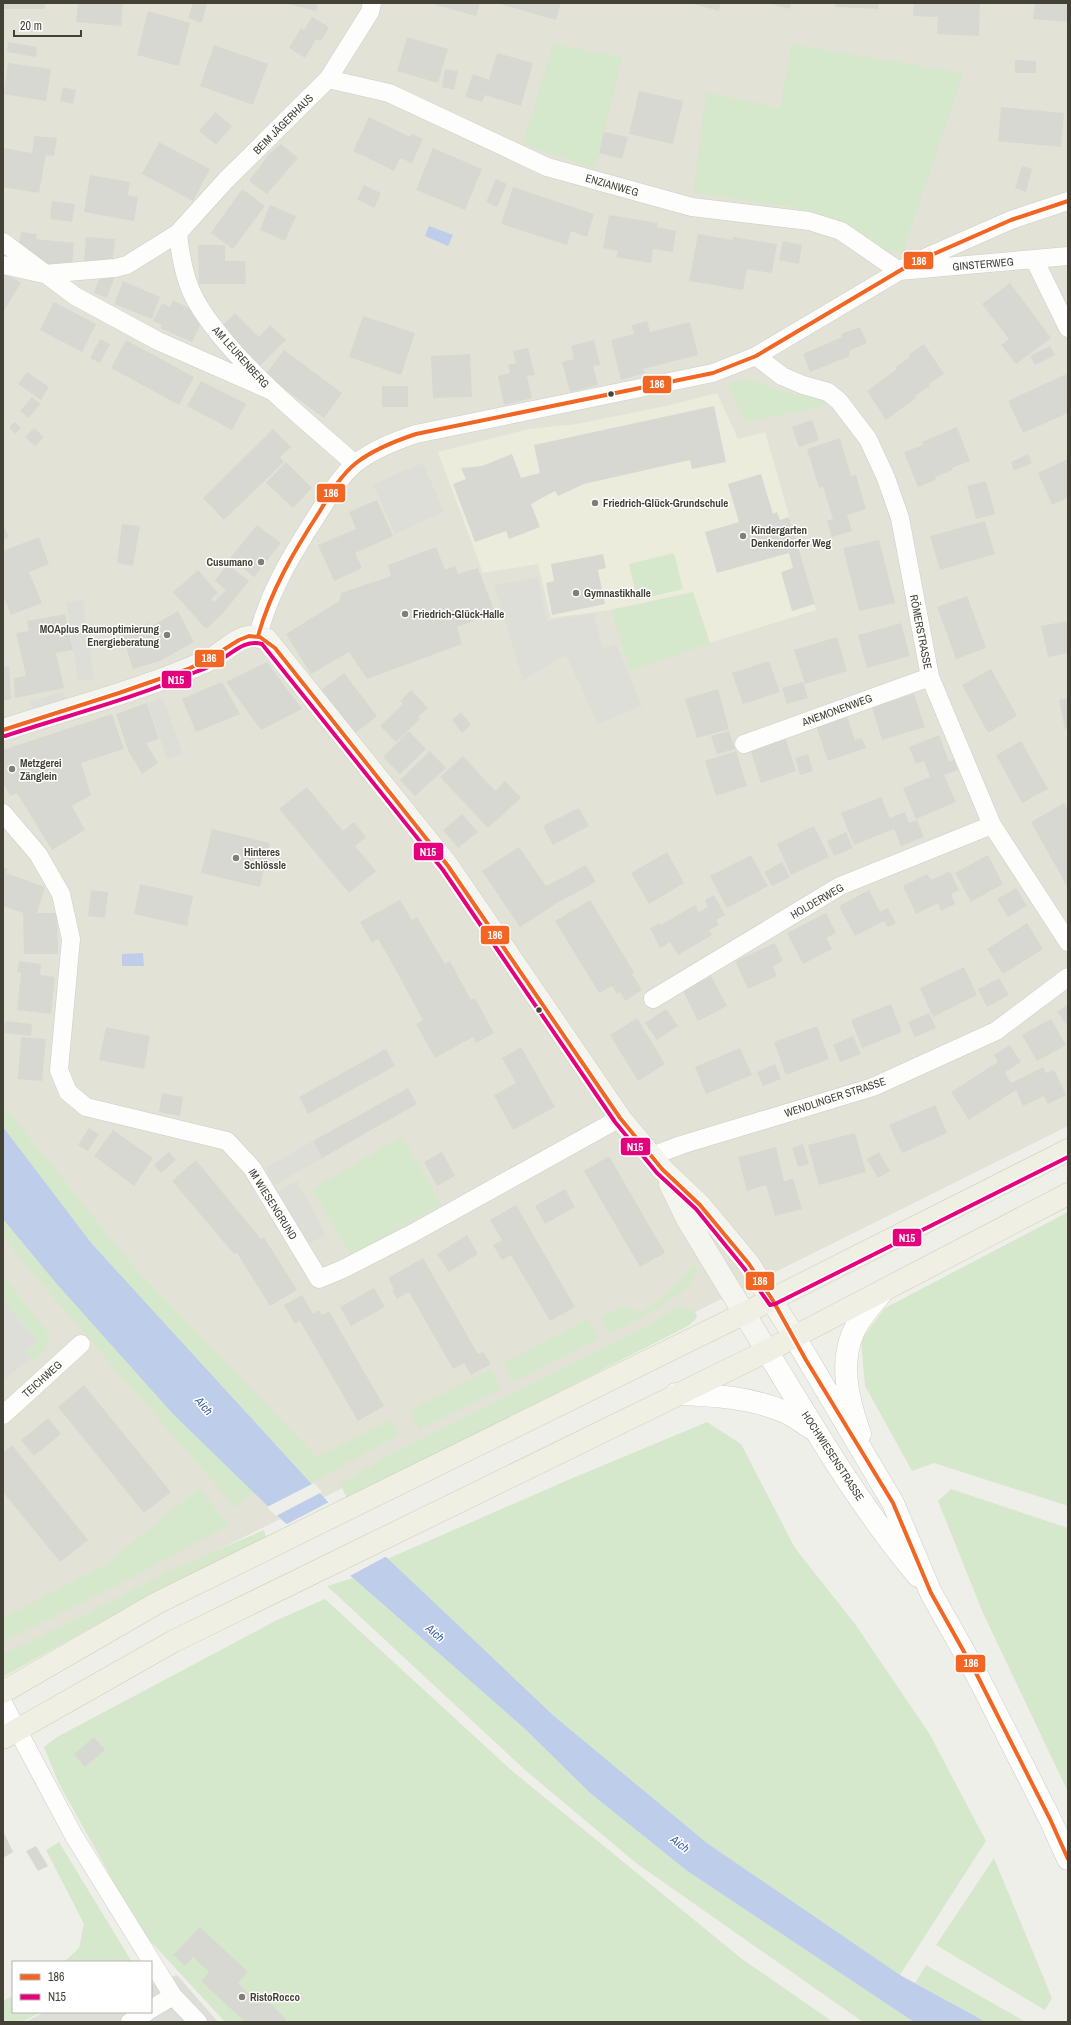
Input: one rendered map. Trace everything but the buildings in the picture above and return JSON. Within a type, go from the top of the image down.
[{"type":"main road","points":[[3,730],[104,698],[186,669],[209,660],[240,639],[250,635],[266,639],[275,648],[448,866],[620,1118],[657,1163],[700,1206],[749,1264],[794,1336]]},
{"type":"main road","points":[[3,1692],[157,1603],[745,1313],[1068,1150]]},
{"type":"main road","points":[[657,1163],[745,1313]]},
{"type":"main road","points":[[10,1734],[174,1641],[676,1394],[767,1351],[1068,1194]]},
{"type":"main road","name":"HOCHWIESENSTRASSE","points":[[745,1313],[767,1351]]},
{"type":"street","name":"BEIM JÄGERHAUS","points":[[178,233],[226,180],[328,79],[370,12],[372,3]]},
{"type":"street","name":"ENZIANWEG","points":[[328,79],[389,93],[547,167],[692,207],[809,221],[841,231],[899,271]]},
{"type":"street","points":[[258,636],[274,590],[310,526],[339,482],[355,464],[386,446],[416,434],[712,373],[756,356],[911,264],[1011,220],[1068,201]]},
{"type":"street","name":"AM LEURENBERG","points":[[3,265],[44,274],[115,268],[127,265],[178,233],[183,268],[192,292],[209,321],[234,353],[272,391],[355,464]]},
{"type":"street","points":[[3,242],[44,274]]},
{"type":"street","name":"GINSTERWEG","points":[[899,271],[1068,256]]},
{"type":"street","points":[[1034,259],[1068,328]]},
{"type":"street","name":"AM LEURENBERG","points":[[44,274],[75,296],[158,341],[272,391]]},
{"type":"street","name":"RÖMERSTRASSE","points":[[756,356],[782,376],[803,385],[828,392],[839,401],[868,439],[886,478],[900,518],[930,677],[992,824],[1068,942]]},
{"type":"street","name":"ANEMONENWEG","points":[[744,744],[930,677]]},
{"type":"street","name":"IM WIESENGRUND","points":[[3,814],[38,854],[61,894],[71,939],[59,1070],[68,1092],[86,1107],[227,1141],[252,1168],[319,1278],[343,1269],[413,1233],[620,1118]]},
{"type":"street","name":"HOLDERWEG","points":[[653,999],[840,886],[992,824]]},
{"type":"street","name":"WENDLINGER STRASSE","points":[[657,1163],[681,1145],[873,1087],[996,1031],[1068,977]]},
{"type":"street","points":[[873,1468],[856,1421],[848,1386],[846,1355],[853,1332],[883,1291]]},
{"type":"street","name":"HOCHWIESENSTRASSE","points":[[794,1336],[806,1360],[893,1503],[931,1593],[980,1682],[1050,1819],[1068,1859]]},
{"type":"street","name":"TEICHWEG","points":[[3,1415],[81,1344]]},
{"type":"street","name":"HOCHWIESENSTRASSE","points":[[767,1351],[816,1431],[889,1542],[931,1593]]},
{"type":"street","points":[[676,1394],[709,1395],[754,1401],[786,1412],[816,1431]]},
{"type":"street","points":[[3,1704],[10,1734],[151,1961]]},
{"type":"street","points":[[152,1962],[173,1996],[198,2022]]},
{"type":"street","points":[[152,2008],[173,1996]]},
{"type":"street","points":[[130,2022],[145,2013]]},
{"type":"shaded area","points":[[3,3],[1068,3],[1068,1126],[144,1587],[3,1674]]},
{"type":"shaded area","name":"Friedrich-Glück-Grundschule","points":[[717,393],[738,439],[765,432],[816,610],[710,643],[693,592],[611,610],[551,618],[538,564],[483,573],[438,452],[529,429],[577,424],[666,406]]},
{"type":"shaded area","points":[[423,463],[444,512],[395,534],[373,484]]},
{"type":"shaded area","points":[[538,577],[547,621],[593,613],[603,648],[616,644],[642,706],[598,724],[566,655],[523,680],[494,585]]},
{"type":"shaded area","points":[[83,600],[94,679],[78,681],[66,602]]},
{"type":"shaded area","points":[[63,692],[66,699],[32,708],[30,701]]},
{"type":"shaded area","points":[[163,698],[183,754],[167,759],[148,703]]},
{"type":"shaded area","points":[[313,1141],[322,1158],[275,1185],[265,1168]]},
{"type":"shaded area","points":[[297,1181],[326,1235],[306,1245],[277,1192]]},
{"type":"shaded area","points":[[3,1300],[37,1342],[25,1352],[30,1359],[3,1380]]},
{"type":"shaded area","points":[[177,1975],[218,2022],[25,2022],[43,2013],[152,2013],[152,1984]]},
{"type":"green space","points":[[553,44],[623,57],[595,169],[522,144]]},
{"type":"green space","points":[[791,44],[964,73],[903,252],[874,248],[836,220],[796,208],[693,193],[706,92],[780,108]]},
{"type":"green space","points":[[745,379],[796,395],[823,398],[825,404],[822,407],[745,422],[728,386],[731,383]]},
{"type":"green space","points":[[674,553],[683,589],[637,600],[629,564]]},
{"type":"green space","points":[[693,592],[710,643],[630,671],[611,610]]},
{"type":"green space","points":[[3,1105],[135,1268],[317,1457],[390,1420],[399,1435],[311,1483],[92,1244],[3,1127]]},
{"type":"green space","points":[[402,1136],[441,1204],[352,1257],[312,1189]]},
{"type":"green space","points":[[1068,1212],[1068,1506],[934,1463],[912,1471],[865,1386],[861,1340],[885,1308]]},
{"type":"green space","points":[[3,1219],[56,1283],[173,1414],[254,1492],[235,1507],[25,1265],[3,1237]]},
{"type":"green space","points":[[694,1264],[698,1271],[692,1281],[672,1299],[647,1315],[611,1334],[608,1332],[600,1316],[626,1307],[641,1312],[670,1291]]},
{"type":"green space","points":[[3,1276],[47,1331],[49,1336],[48,1345],[44,1352],[33,1362],[25,1352],[37,1342],[3,1300]]},
{"type":"green space","points":[[678,1307],[693,1310],[697,1315],[696,1319],[688,1326],[348,1500],[340,1484],[384,1458],[642,1329]]},
{"type":"green space","points":[[588,1319],[599,1338],[513,1383],[503,1363]]},
{"type":"green space","points":[[491,1369],[501,1389],[419,1430],[409,1411]]},
{"type":"green space","points":[[707,1422],[741,1444],[795,1548],[855,1624],[929,1733],[986,1841],[900,1975],[707,1843],[554,1716],[387,1559],[568,1480]]},
{"type":"green space","points":[[199,1488],[229,1525],[127,1580],[3,1642],[3,1618],[105,1565]]},
{"type":"green space","points":[[951,1489],[1068,1528],[1068,1792],[983,1613],[938,1501]]},
{"type":"green space","points":[[264,1530],[266,1538],[103,1621],[3,1677],[3,1654],[66,1624],[171,1570]]},
{"type":"green space","points":[[353,1578],[525,1729],[590,1793],[686,1870],[914,2022],[863,2022],[636,1863],[525,1770],[327,1586]]},
{"type":"green space","points":[[325,1599],[511,1770],[742,1959],[833,2022],[225,2022],[141,1931],[59,1784],[44,1747],[57,1737],[277,1620]]},
{"type":"green space","points":[[59,1842],[131,1961],[65,1961],[79,1948],[84,1924],[46,1850]]},
{"type":"green space","points":[[994,1858],[1052,1998],[1045,2010],[936,1945]]},
{"type":"green space","points":[[926,1965],[1026,2022],[986,2022],[915,1983]]},
{"type":"green space","points":[[12,1996],[12,2013],[40,2013],[21,2022],[3,2022],[3,2001]]},
{"type":"water","points":[[429,226],[453,235],[448,246],[425,236]]},
{"type":"water","points":[[143,953],[144,966],[122,966],[122,954]]},
{"type":"water","name":"Aich","points":[[3,1127],[92,1244],[328,1502],[554,1716],[707,1843],[900,1975],[986,2022],[914,2022],[686,1870],[590,1793],[525,1729],[353,1578],[283,1521],[173,1414],[56,1283],[3,1219]]},
{"type":"pier","points":[[314,1483],[322,1492],[276,1516],[267,1507]]},
{"type":"pier","points":[[331,1501],[387,1556],[348,1577],[285,1525]]},
{"type":"transit line","name":"186","points":[[258,636],[263,619],[284,571],[340,479],[356,463],[377,450],[416,434],[713,373],[756,356],[911,264],[1011,220],[1068,201]]},
{"type":"transit line","name":"186","points":[[3,730],[188,669],[207,660],[239,640],[249,636],[260,637],[275,648],[448,866],[620,1118],[662,1169],[700,1205],[749,1264],[772,1299],[806,1360],[893,1503],[931,1593],[977,1675],[1050,1819],[1068,1859]]},
{"type":"transit line","name":"N15","points":[[5,736],[150,690],[208,667],[244,645],[256,643],[262,644],[443,870],[615,1122],[657,1173],[696,1209],[744,1268],[770,1305],[775,1304],[1068,1157]]},
{"type":"place","name":"Friedrich-Glück-Grundschule","points":[[595,503]]},
{"type":"place","name":"Kindergarten Denkendorfer Weg","points":[[743,536]]},
{"type":"place","name":"Cusumano","points":[[261,562]]},
{"type":"place","name":"Gymnastikhalle","points":[[576,593]]},
{"type":"place","name":"Friedrich-Glück-Halle","points":[[405,614]]},
{"type":"place","name":"MOAplus Raumoptimierung Energieberatung","points":[[167,635]]},
{"type":"place","name":"Metzgerei Zänglein","points":[[12,769]]},
{"type":"place","name":"Hinteres Schlössle","points":[[236,858]]},
{"type":"place","name":"RistoRocco","points":[[242,1997]]}]
